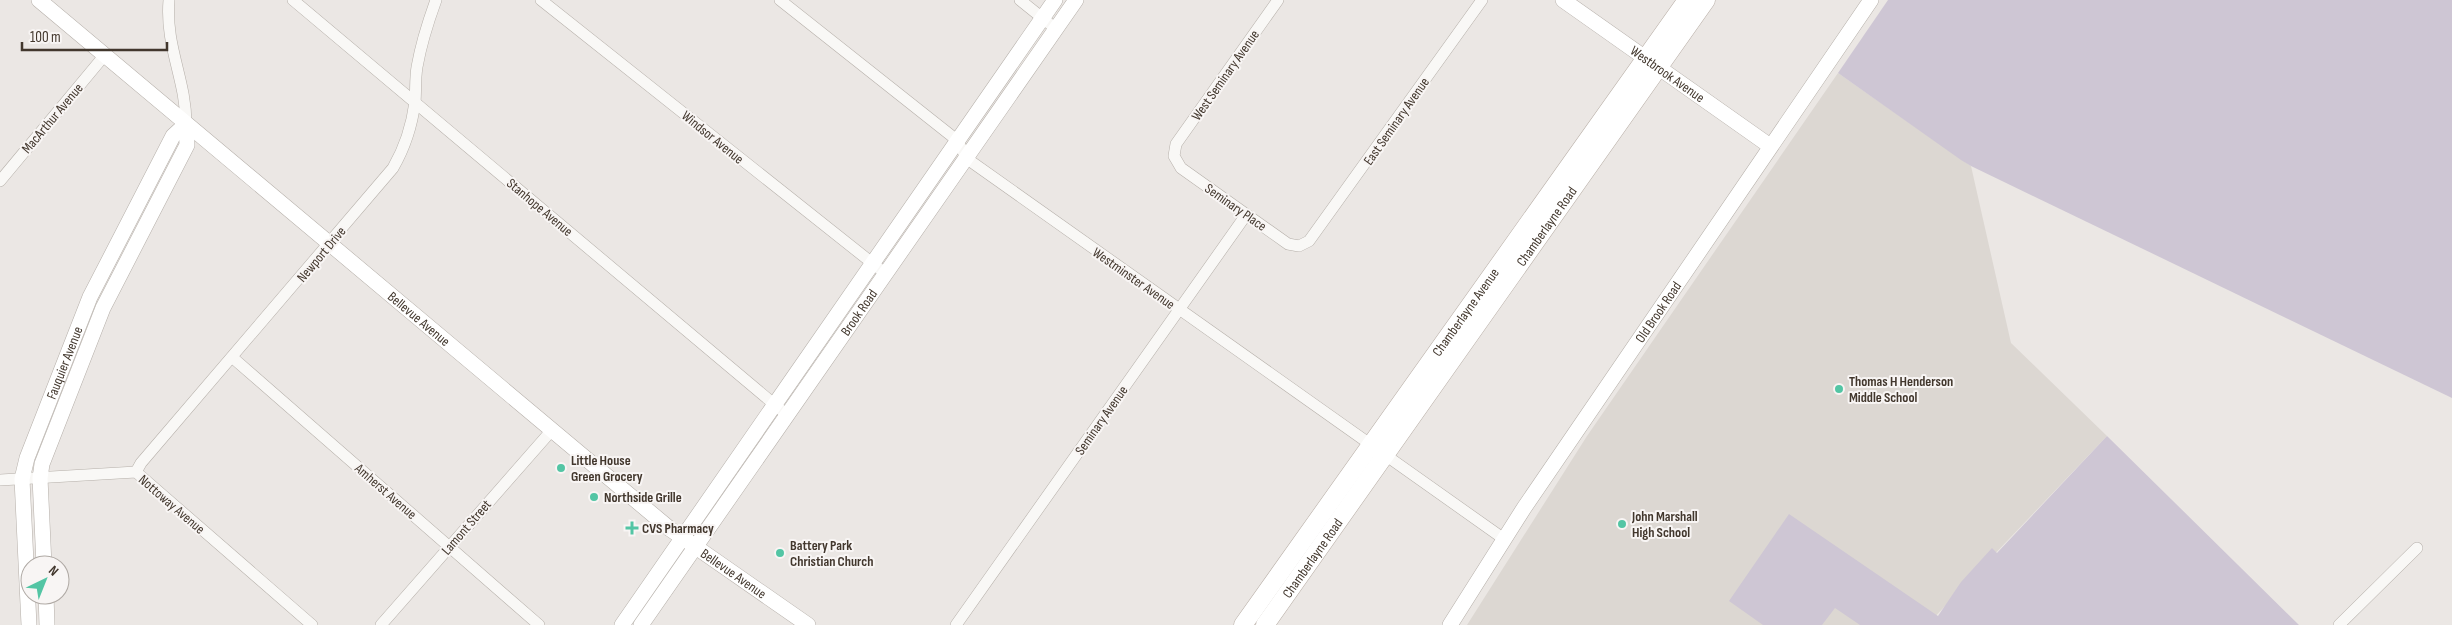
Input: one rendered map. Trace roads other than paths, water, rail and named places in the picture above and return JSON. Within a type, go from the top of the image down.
[{"type":"main road","points":[[1652,62],[1687,0]]},
{"type":"main road","name":"Chamberlayne Road","points":[[1265,625],[1378,450],[1652,62],[1706,0]]},
{"type":"main road","points":[[1243,625],[1378,450]]},
{"type":"street","name":"Bellevue Avenue","points":[[39,0],[682,537],[808,625]]},
{"type":"street","name":"Fauquier Avenue","points":[[44,555],[40,478],[45,455],[103,308],[187,146],[185,95],[169,35],[169,0]]},
{"type":"street","name":"Stanhope Avenue","points":[[293,0],[787,415]]},
{"type":"street","name":"Newport Drive","points":[[136,472],[147,456],[233,358],[397,161],[405,141],[415,102],[417,69],[422,45],[436,0]]},
{"type":"street","name":"Windsor Avenue","points":[[541,0],[886,274]]},
{"type":"street","name":"Westminster Avenue","points":[[780,0],[958,141],[966,158],[1504,539]]},
{"type":"street","points":[[1020,0],[1056,28]]},
{"type":"street","name":"Brook Road","points":[[622,625],[1055,0]]},
{"type":"street","name":"Brook Road","points":[[641,625],[1076,0]]},
{"type":"street","name":"West Seminary Avenue","points":[[1174,150],[1181,136],[1278,0]]},
{"type":"street","name":"East Seminary Avenue","points":[[1309,241],[1482,0]]},
{"type":"street","name":"Westbrook Avenue","points":[[1563,0],[1770,146]]},
{"type":"street","name":"Old Brook Road","points":[[1450,625],[1504,539],[1871,0]]},
{"type":"street","name":"MacArthur Avenue","points":[[0,181],[104,56]]},
{"type":"street","name":"Fauquier Avenue","points":[[29,625],[22,479],[26,458],[90,297],[173,136],[186,124]]},
{"type":"street","name":"Seminary Place","points":[[1174,150],[1175,161],[1181,168],[1288,244],[1299,246],[1309,241]]},
{"type":"street","name":"Seminary Avenue","points":[[956,625],[1246,215]]},
{"type":"street","name":"Amherst Avenue","points":[[233,358],[539,625]]},
{"type":"street","name":"Lamont Street","points":[[381,625],[552,430]]},
{"type":"street","name":"Nottoway Avenue","points":[[0,480],[136,472],[312,625]]},
{"type":"street","points":[[2340,625],[2416,548]]},
{"type":"street","points":[[47,605],[48,625]]},
{"type":"place","name":"Thomas H Henderson Middle School","points":[[1839,389]]},
{"type":"place","name":"Little House Green Grocery","points":[[561,468]]},
{"type":"place","name":"Northside Grille","points":[[594,497]]},
{"type":"place","name":"John Marshall High School","points":[[1622,524]]},
{"type":"place","name":"CVS Pharmacy","points":[[632,528]]},
{"type":"place","name":"Battery Park Christian Church","points":[[780,553]]}]
